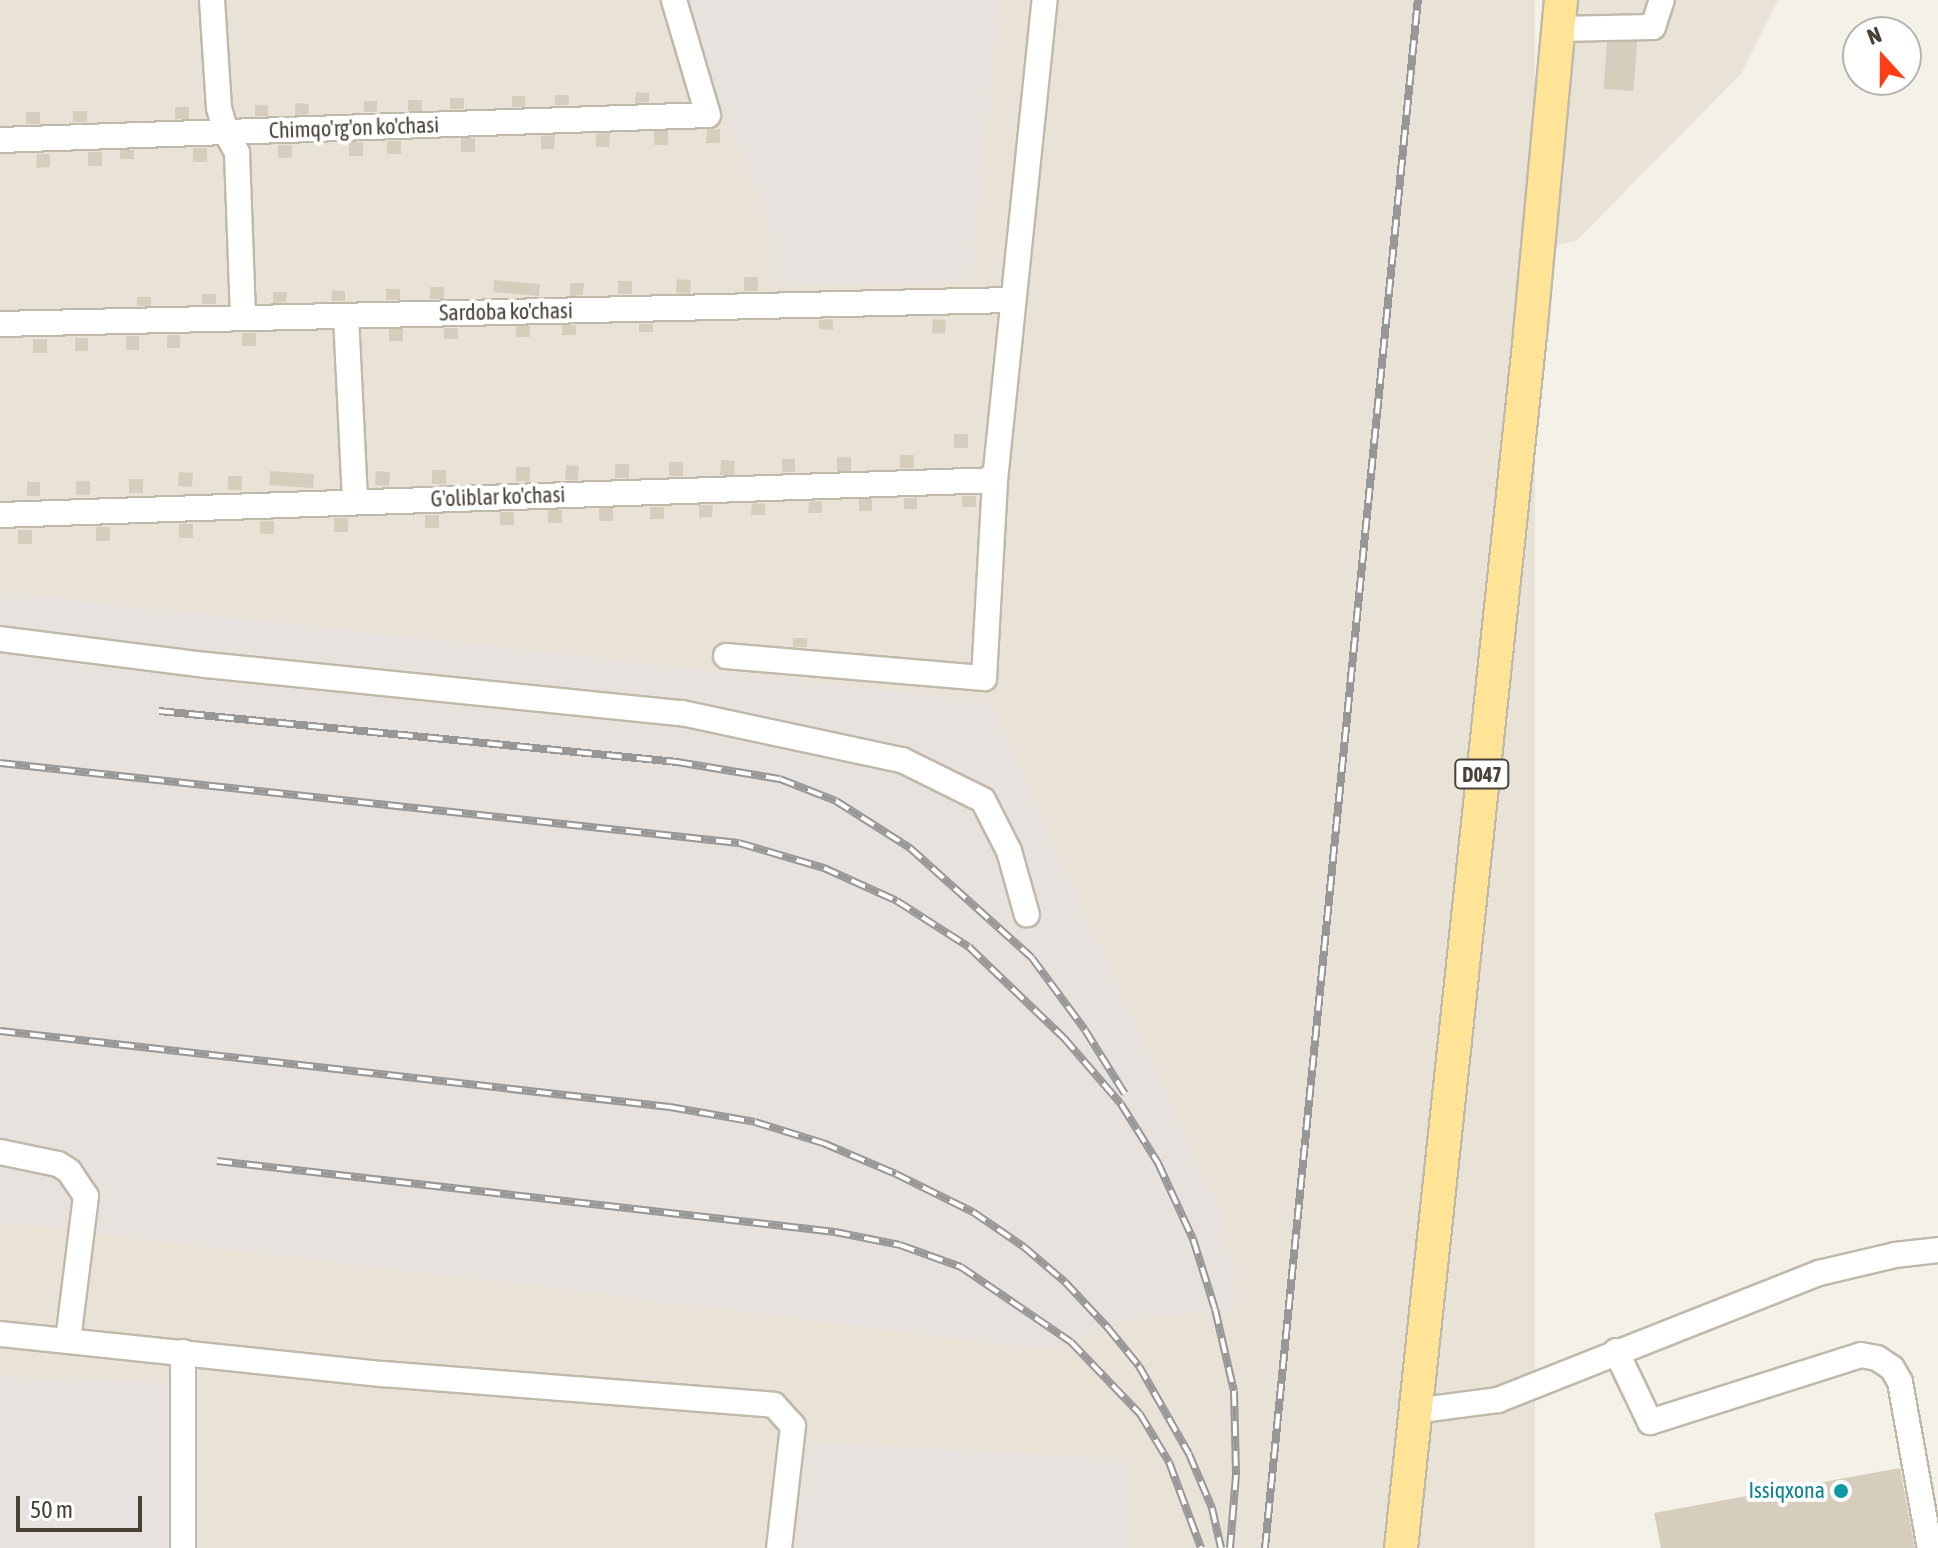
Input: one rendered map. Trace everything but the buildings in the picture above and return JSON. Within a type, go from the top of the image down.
[{"type":"main road","name":"D047","points":[[1401,1548],[1528,350],[1560,14]]},
{"type":"street","points":[[212,0],[219,108],[226,132],[237,153],[243,318]]},
{"type":"street","name":"Chimqo'rg'on ko'chasi","points":[[0,140],[708,115],[674,0]]},
{"type":"street","points":[[726,656],[984,678],[995,480],[1045,0]]},
{"type":"street","points":[[1560,14],[1653,27],[1662,0]]},
{"type":"street","name":"Sardoba ko'chasi","points":[[0,324],[1013,300]]},
{"type":"street","points":[[346,316],[355,502]]},
{"type":"street","name":"G'oliblar ko'chasi","points":[[0,515],[995,480]]},
{"type":"street","points":[[0,639],[206,665],[682,713],[902,760],[983,800],[1009,851],[1027,915]]},
{"type":"street","points":[[0,1152],[58,1164],[69,1171],[86,1196],[68,1340]]},
{"type":"street","points":[[1414,1411],[1498,1400],[1819,1273],[1895,1255],[1938,1250]]},
{"type":"street","points":[[0,1334],[383,1374],[774,1405],[793,1426],[779,1548]]},
{"type":"street","points":[[1616,1351],[1650,1422],[1861,1355],[1877,1358],[1892,1368],[1900,1382],[1930,1548]]},
{"type":"street","points":[[183,1352],[183,1548]]},
{"type":"shaded area","points":[[0,0],[1535,0],[1535,1548],[0,1548]]},
{"type":"shaded area","points":[[680,0],[999,0],[970,282],[772,286],[770,234],[765,225],[770,222]]},
{"type":"shaded area","points":[[1578,0],[1778,0],[1741,74],[1576,241],[1556,245]]},
{"type":"shaded area","points":[[0,592],[989,701],[1225,1225],[1218,1230],[1237,1273],[1231,1279],[1239,1307],[1132,1319],[1064,1346],[1043,1349],[0,1221]]},
{"type":"shaded area","points":[[0,1376],[178,1382],[172,1548],[0,1548]]},
{"type":"shaded area","points":[[809,1442],[1130,1459],[1130,1548],[795,1548]]},
{"type":"railway","points":[[1265,1548],[1418,0]]},
{"type":"railway","points":[[159,711],[677,762],[780,779],[836,801],[910,848],[1032,958],[1085,1030],[1125,1094]]},
{"type":"railway","points":[[0,763],[739,843],[824,868],[897,901],[969,947],[1064,1038],[1121,1104],[1158,1163],[1193,1239],[1215,1309],[1234,1391],[1236,1475],[1230,1548]]},
{"type":"railway","points":[[0,1031],[670,1107],[755,1122],[823,1143],[973,1212],[1024,1247],[1065,1282],[1139,1366],[1189,1454],[1212,1508],[1221,1548]]},
{"type":"railway","points":[[217,1161],[835,1232],[900,1245],[961,1267],[1071,1342],[1140,1414],[1169,1462],[1201,1548]]},
{"type":"place","name":"Issiqxona","points":[[1841,1491]]}]
